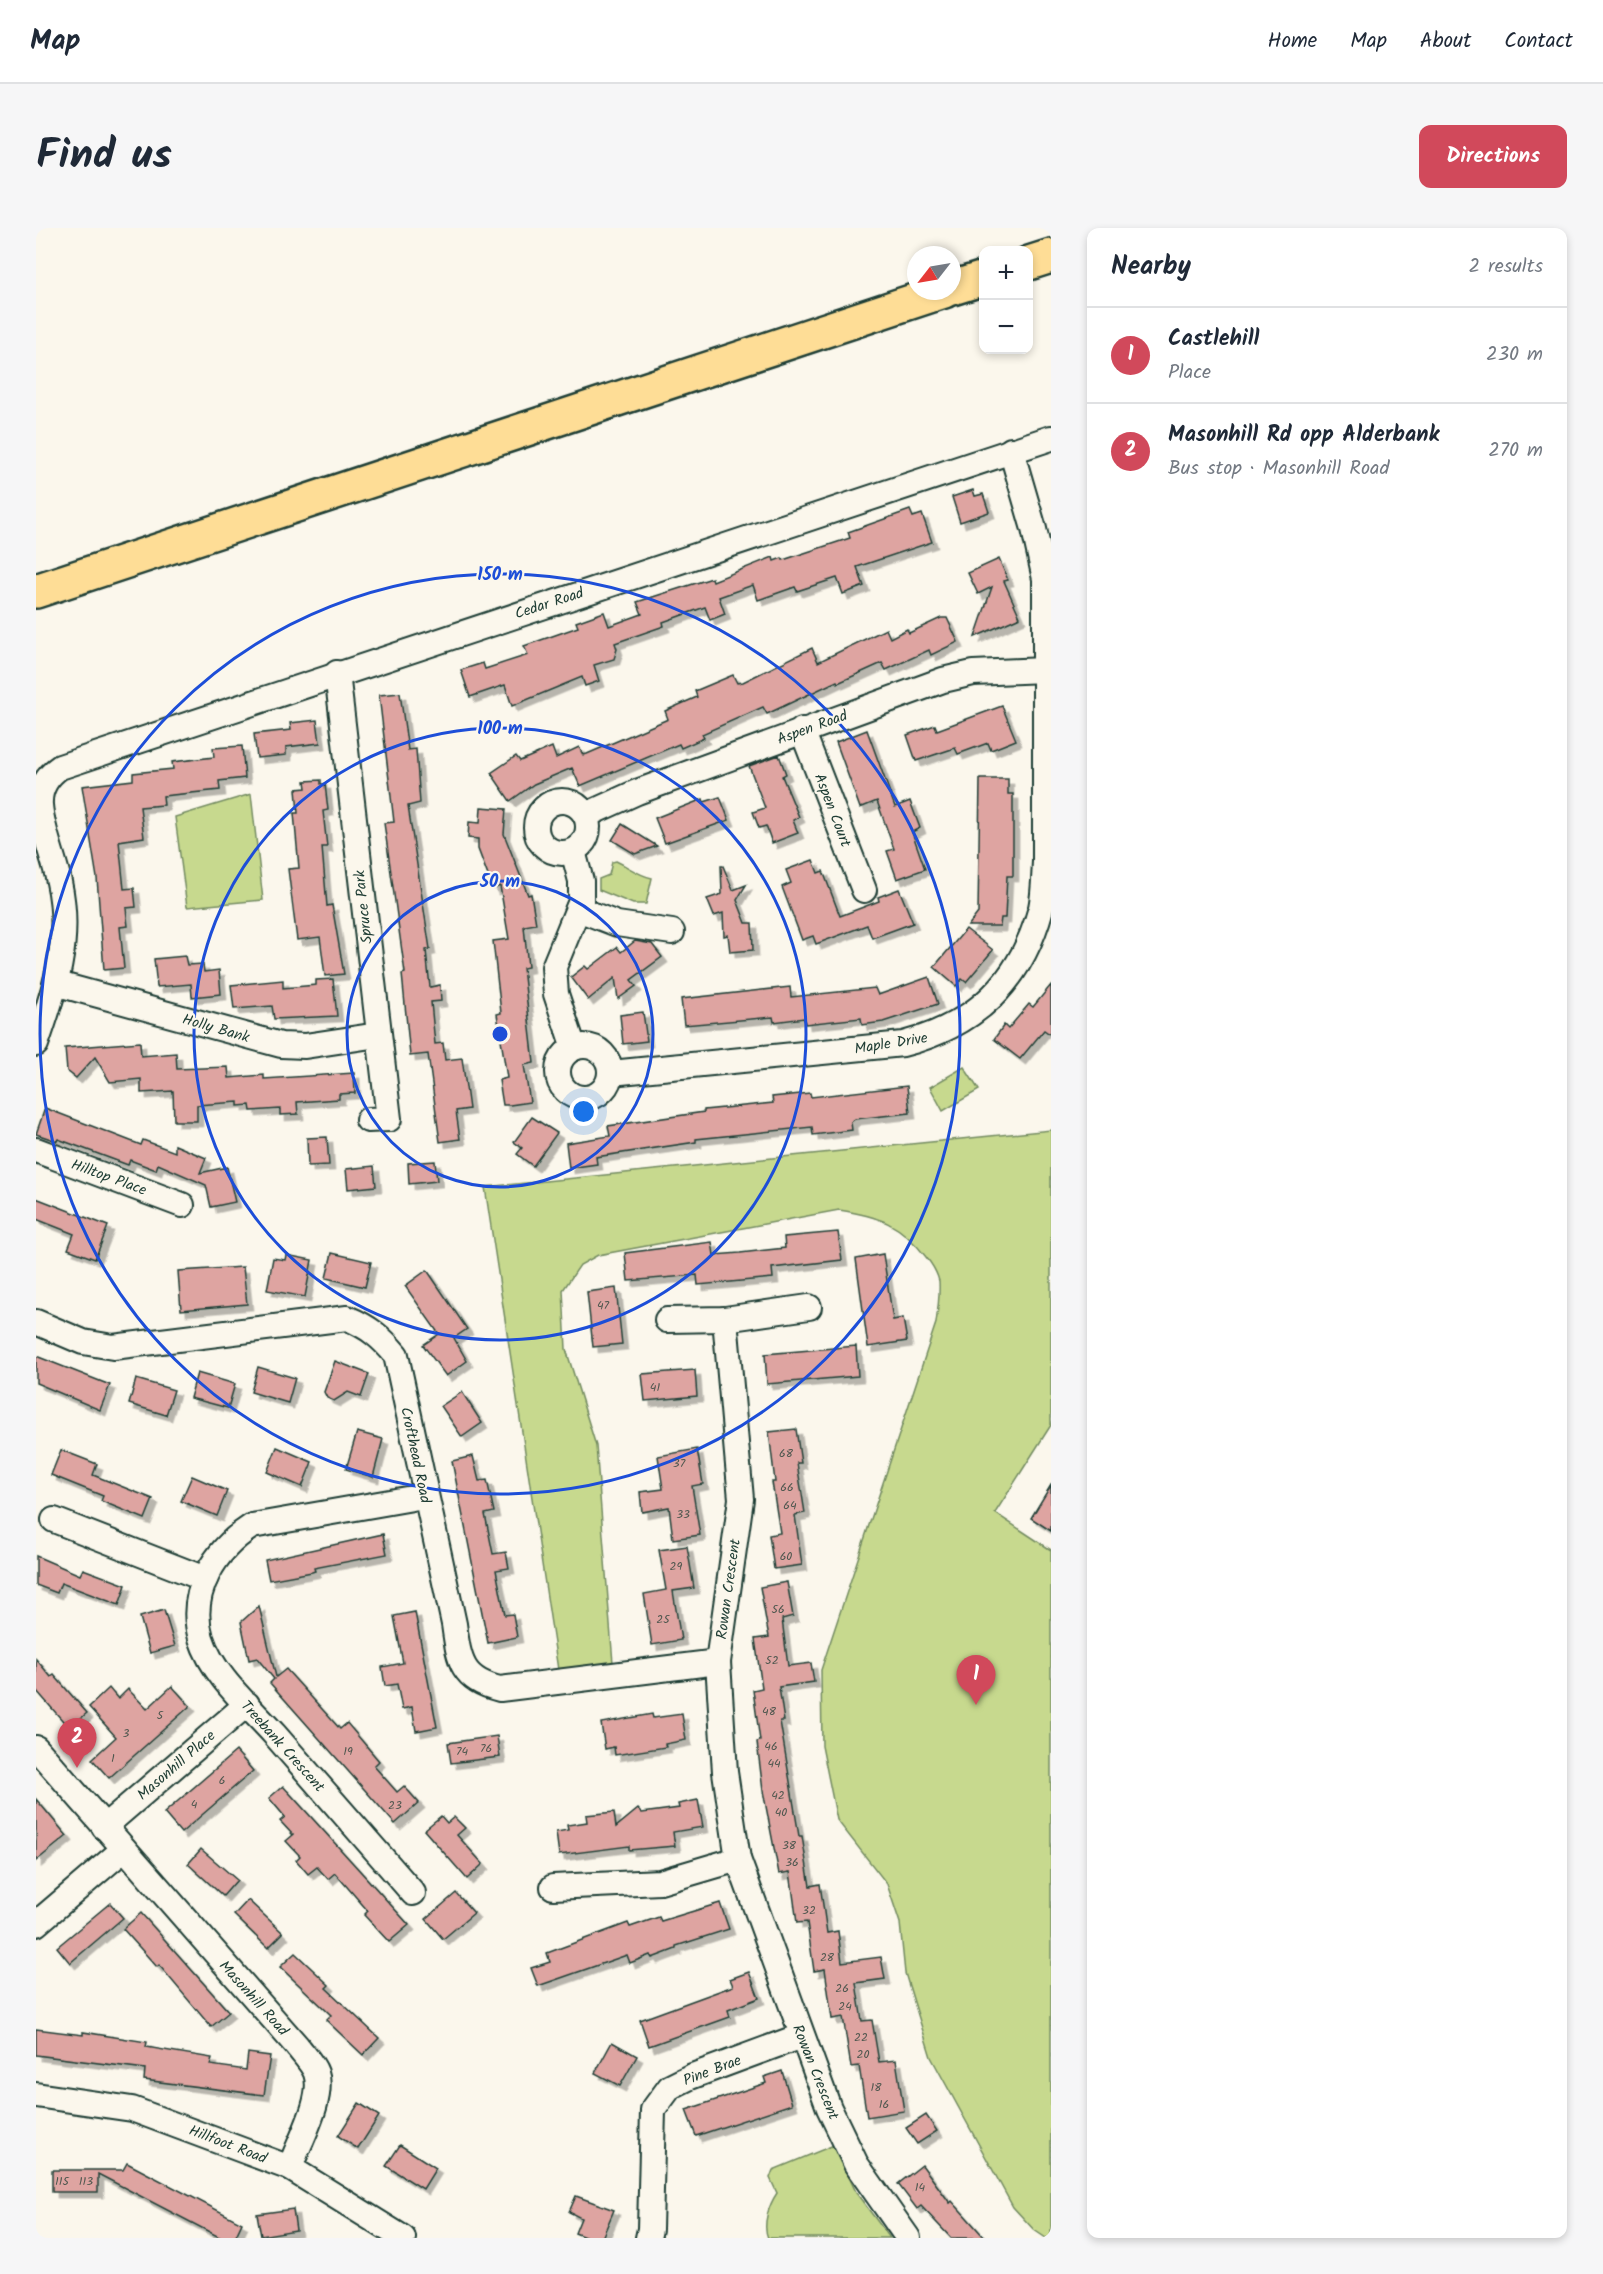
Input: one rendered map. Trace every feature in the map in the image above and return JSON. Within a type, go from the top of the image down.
[{"type":"highway","points":[[1033,262],[1051,256]]},
{"type":"highway","points":[[961,285],[979,280]]},
{"type":"highway","points":[[36,591],[917,300]]},
{"type":"street","name":"Cedar Road","points":[[58,984],[63,924],[60,884],[40,805],[42,788],[50,774],[60,767],[337,673],[1051,438]]},
{"type":"street","name":"Maple Drive","points":[[611,1073],[903,1044],[936,1035],[993,998],[1014,969],[1041,907],[1045,862],[1045,579],[1034,529],[1011,450]]},
{"type":"street","name":"Aspen Road","points":[[586,815],[637,792],[943,680],[973,673],[1045,670]]},
{"type":"street","name":"Spruce Park","points":[[337,673],[389,1119],[368,1120]]},
{"type":"street","name":"Aspen Court","points":[[802,730],[864,890]]},
{"type":"street","points":[[556,801],[574,803],[586,815],[587,836],[573,851],[565,854],[548,849],[537,836],[537,818],[541,810],[556,801]]},
{"type":"street","points":[[573,851],[581,881],[581,901],[554,967],[556,994],[574,1048]]},
{"type":"street","points":[[578,909],[616,924],[672,933]]},
{"type":"street","points":[[36,1044],[58,984]]},
{"type":"street","name":"Holly Bank","points":[[58,984],[281,1045],[305,1046],[378,1035]]},
{"type":"street","points":[[587,1046],[599,1051],[608,1061],[611,1073],[609,1083],[596,1096],[577,1098],[562,1087],[558,1069],[561,1060],[574,1048],[587,1046]]},
{"type":"street","name":"Hilltop Place","points":[[36,1150],[183,1204]]},
{"type":"street","points":[[667,1320],[725,1319],[809,1307]]},
{"type":"street","name":"Crofthead Road","points":[[36,1322],[83,1342],[113,1347],[346,1318],[366,1326],[381,1337],[396,1356],[424,1496],[454,1624],[458,1654],[466,1672],[481,1685],[500,1689],[524,1688],[718,1662]]},
{"type":"street","name":"Rowan Crescent","points":[[725,1319],[741,1498],[718,1662],[725,1772],[738,1859],[801,2037],[829,2108],[856,2164],[908,2238]]},
{"type":"street","name":"Treebank Crescent","points":[[413,1893],[224,1679],[200,1636],[199,1606],[205,1579],[216,1556],[235,1536],[252,1526],[424,1496]]},
{"type":"street","points":[[54,1520],[205,1579]]},
{"type":"street","name":"Masonhill Place","points":[[104,1827],[247,1704]]},
{"type":"street","name":"Masonhill Road","points":[[36,1748],[297,2046],[316,2073],[318,2090],[312,2112],[290,2168]]},
{"type":"street","points":[[36,1924],[124,1849]]},
{"type":"street","points":[[553,1887],[660,1882],[738,1859]]},
{"type":"street","name":"Pine Brae","points":[[648,2238],[653,2110],[670,2087],[690,2077],[801,2037]]},
{"type":"street","name":"Hillfoot Road","points":[[36,2095],[132,2109],[290,2168],[403,2238]]},
{"type":"green space","points":[[251,794],[263,900],[187,907],[175,817]]},
{"type":"green space","points":[[616,861],[652,878],[646,904],[633,904],[599,890],[599,879],[609,875],[612,862]]},
{"type":"green space","points":[[964,1067],[979,1090],[943,1111],[930,1087]]},
{"type":"green space","points":[[1051,1130],[1051,1425],[995,1513],[1051,1550],[1051,2238],[1046,2238],[1034,2230],[1013,2207],[931,2057],[905,1973],[900,1923],[887,1884],[837,1820],[822,1746],[821,1670],[936,1323],[939,1281],[934,1268],[917,1246],[898,1229],[866,1215],[839,1210],[598,1255],[580,1265],[563,1290],[566,1349],[596,1446],[614,1676],[560,1683],[485,1187]]},
{"type":"green space","points":[[834,2145],[857,2194],[890,2238],[768,2238],[767,2215],[777,2193],[770,2178],[773,2170]]},
{"type":"building","points":[[973,490],[975,496],[983,494],[989,512],[960,522],[952,497]]},
{"type":"building","points":[[910,510],[913,517],[922,514],[932,542],[857,567],[864,586],[843,594],[837,578],[797,591],[795,587],[758,600],[753,585],[719,597],[725,614],[710,620],[705,607],[663,622],[664,626],[615,643],[617,649],[614,659],[594,665],[599,681],[585,686],[582,677],[512,706],[505,685],[470,697],[461,670],[483,663],[485,669],[528,655],[524,646],[578,627],[576,622],[604,612],[609,626],[642,614],[637,602],[712,578],[713,581],[773,557],[774,561],[782,558],[783,560],[850,538],[848,532]]},
{"type":"building","points":[[999,559],[1008,580],[1004,581],[1020,617],[975,637],[992,587],[978,594],[968,573]]},
{"type":"building","points":[[941,618],[947,618],[958,642],[931,655],[929,650],[886,670],[882,663],[767,714],[763,707],[702,734],[704,738],[681,748],[679,744],[580,786],[572,768],[534,784],[510,801],[491,773],[516,756],[520,761],[552,747],[556,758],[579,747],[583,755],[587,754],[668,719],[665,711],[697,697],[695,691],[733,675],[737,683],[743,682],[812,648],[818,662],[886,629],[890,638],[907,629],[909,633]]},
{"type":"building","points":[[400,693],[408,750],[416,749],[420,803],[408,806],[430,949],[426,950],[430,987],[440,985],[441,1001],[431,1002],[435,1044],[443,1043],[445,1060],[462,1058],[469,1109],[456,1111],[460,1139],[440,1142],[428,1054],[410,1056],[402,974],[405,973],[384,823],[394,822],[379,695]]},
{"type":"building","points":[[1002,706],[1016,740],[991,750],[988,743],[958,754],[955,748],[916,761],[907,735],[935,725],[937,730]]},
{"type":"building","points":[[317,720],[320,743],[286,747],[286,755],[257,758],[254,734],[291,730],[290,723]]},
{"type":"building","points":[[867,730],[895,807],[910,801],[920,828],[912,832],[925,869],[897,879],[887,851],[894,849],[877,801],[860,808],[836,742]]},
{"type":"building","points":[[242,746],[245,778],[219,781],[220,790],[163,796],[164,805],[140,807],[144,837],[119,841],[124,889],[134,888],[136,907],[126,908],[128,926],[120,927],[124,968],[104,970],[97,878],[82,786],[133,780],[133,773],[173,769],[172,762],[214,757],[213,748]]},
{"type":"building","points":[[779,755],[786,774],[782,776],[799,817],[793,820],[798,833],[772,843],[766,826],[759,828],[753,812],[765,808],[749,766]]},
{"type":"building","points":[[980,779],[1008,779],[1008,794],[1013,794],[1013,876],[1007,876],[1005,918],[1001,918],[1000,926],[968,926],[978,913]]},
{"type":"building","points":[[321,780],[321,784],[325,784],[328,810],[323,811],[327,847],[322,847],[327,906],[332,905],[344,974],[325,976],[320,937],[297,940],[288,869],[299,868],[294,813],[298,813],[296,789],[306,788],[305,781]]},
{"type":"building","points":[[720,797],[729,820],[665,843],[655,818],[703,799],[704,802]]},
{"type":"building","points":[[481,807],[506,809],[504,834],[528,895],[531,894],[536,924],[524,926],[528,967],[523,968],[534,1063],[524,1065],[530,1102],[510,1105],[503,1105],[499,1080],[507,1078],[497,1014],[501,1013],[493,941],[509,939],[500,886],[493,889],[478,849],[478,839],[468,838],[469,822],[480,823]]},
{"type":"building","points":[[622,824],[657,846],[635,854],[612,840]]},
{"type":"building","points":[[813,860],[818,873],[823,871],[840,916],[879,901],[878,897],[899,889],[913,923],[872,938],[867,925],[816,944],[813,936],[802,940],[782,887],[791,883],[786,870]]},
{"type":"building","points":[[721,866],[733,890],[746,885],[737,900],[746,923],[752,923],[753,950],[730,952],[728,935],[724,936],[723,913],[714,916],[707,899],[722,894]]},
{"type":"building","points":[[966,929],[993,950],[966,982],[962,979],[956,986],[934,967]]},
{"type":"building","points":[[635,941],[652,944],[662,957],[631,980],[636,986],[618,999],[615,978],[588,1000],[571,977],[585,966],[588,969],[617,947],[621,952]]},
{"type":"building","points":[[185,956],[187,965],[203,964],[204,972],[219,970],[221,994],[192,997],[191,984],[157,987],[154,959]]},
{"type":"building","points":[[929,977],[938,1004],[883,1022],[862,1025],[861,1018],[805,1024],[804,1018],[774,1022],[773,1017],[684,1025],[681,999],[790,987],[791,997],[875,988],[878,995]]},
{"type":"building","points":[[333,979],[337,1016],[274,1019],[272,1006],[234,1009],[231,985],[283,980],[283,988],[316,985],[316,980]]},
{"type":"building","points":[[1051,985],[1051,1035],[1044,1030],[1020,1059],[994,1039],[1004,1025],[1008,1029],[1029,1004],[1033,1007]]},
{"type":"building","points":[[643,1012],[647,1041],[623,1044],[620,1015]]},
{"type":"building","points":[[140,1042],[141,1056],[176,1053],[177,1069],[228,1067],[229,1078],[264,1075],[264,1079],[354,1073],[355,1093],[339,1094],[339,1099],[297,1102],[298,1114],[280,1115],[280,1109],[251,1111],[250,1105],[238,1106],[238,1102],[197,1105],[197,1121],[174,1121],[173,1091],[141,1093],[141,1079],[110,1082],[95,1057],[76,1078],[67,1071],[65,1048]]},
{"type":"building","points":[[907,1086],[910,1113],[855,1119],[851,1122],[852,1130],[813,1135],[812,1127],[696,1139],[696,1142],[596,1157],[597,1164],[569,1168],[566,1143],[610,1136],[608,1126],[704,1112],[704,1110],[773,1103],[772,1097],[810,1093],[811,1097]]},
{"type":"building","points":[[45,1108],[141,1145],[143,1140],[175,1152],[175,1145],[206,1158],[200,1173],[227,1167],[235,1202],[211,1207],[206,1185],[158,1164],[156,1170],[130,1160],[128,1165],[58,1139],[57,1141],[36,1134]]},
{"type":"building","points":[[532,1117],[557,1133],[533,1166],[517,1154],[522,1148],[514,1142]]},
{"type":"building","points":[[327,1137],[329,1165],[308,1166],[307,1138]]},
{"type":"building","points":[[435,1161],[437,1181],[409,1184],[408,1163]]},
{"type":"building","points":[[374,1166],[376,1186],[348,1189],[346,1169]]},
{"type":"building","points":[[36,1198],[108,1226],[95,1259],[68,1249],[74,1234],[36,1219]]},
{"type":"building","points":[[838,1232],[842,1260],[772,1268],[773,1278],[698,1285],[697,1275],[628,1281],[625,1253],[712,1242],[714,1255],[740,1253],[785,1248],[784,1237]]},
{"type":"building","points":[[332,1253],[371,1262],[365,1287],[326,1278]]},
{"type":"building","points":[[883,1254],[893,1320],[903,1318],[907,1341],[868,1347],[856,1259]]},
{"type":"building","points":[[286,1255],[312,1260],[305,1297],[267,1290],[273,1258],[285,1260]]},
{"type":"building","points":[[243,1267],[247,1304],[181,1310],[178,1271]]},
{"type":"building","points":[[427,1270],[467,1329],[454,1338],[467,1361],[446,1376],[423,1345],[439,1334],[405,1286]]},
{"type":"building","points":[[616,1288],[622,1344],[593,1347],[587,1292]]},
{"type":"building","points":[[856,1346],[858,1376],[767,1384],[765,1354]]},
{"type":"building","points":[[36,1356],[110,1385],[100,1410],[36,1383]]},
{"type":"building","points":[[335,1361],[369,1374],[361,1397],[348,1392],[334,1401],[327,1398],[324,1392]]},
{"type":"building","points":[[258,1367],[295,1378],[288,1403],[251,1392]]},
{"type":"building","points":[[695,1370],[697,1396],[645,1401],[642,1374]]},
{"type":"building","points":[[197,1373],[235,1384],[228,1408],[190,1398]]},
{"type":"building","points":[[136,1379],[174,1390],[166,1415],[129,1404]]},
{"type":"building","points":[[462,1392],[482,1423],[462,1437],[441,1406]]},
{"type":"building","points":[[796,1429],[801,1463],[797,1463],[805,1513],[795,1515],[802,1565],[774,1569],[769,1535],[780,1533],[772,1482],[775,1482],[769,1432]]},
{"type":"building","points":[[357,1432],[383,1439],[373,1477],[346,1469]]},
{"type":"building","points":[[277,1447],[312,1462],[302,1487],[267,1472]]},
{"type":"building","points":[[697,1449],[703,1484],[692,1486],[700,1535],[673,1539],[669,1507],[642,1512],[640,1492],[663,1489],[658,1456]]},
{"type":"building","points":[[61,1450],[97,1464],[93,1475],[153,1499],[145,1519],[101,1501],[103,1496],[51,1475]]},
{"type":"building","points":[[473,1456],[479,1481],[487,1480],[494,1512],[485,1514],[493,1554],[506,1552],[509,1568],[496,1570],[505,1615],[513,1614],[517,1637],[488,1643],[452,1461]]},
{"type":"building","points":[[192,1476],[227,1491],[217,1516],[181,1501]]},
{"type":"building","points":[[1051,1485],[1051,1531],[1031,1518]]},
{"type":"building","points":[[383,1534],[387,1554],[314,1568],[315,1571],[312,1572],[269,1580],[265,1560]]},
{"type":"building","points":[[687,1546],[694,1588],[673,1591],[681,1640],[652,1645],[644,1594],[666,1590],[659,1550]]},
{"type":"building","points":[[36,1556],[80,1575],[83,1569],[126,1585],[119,1605],[61,1583],[57,1593],[36,1585]]},
{"type":"building","points":[[787,1582],[793,1616],[782,1619],[788,1666],[811,1663],[814,1682],[779,1687],[784,1721],[780,1721],[799,1836],[802,1836],[810,1886],[820,1884],[827,1933],[838,1931],[842,1962],[881,1957],[885,1979],[856,1983],[862,2021],[872,2020],[879,2062],[896,2060],[904,2111],[867,2117],[859,2066],[851,2067],[843,2017],[832,2019],[825,1969],[814,1971],[807,1922],[797,1923],[790,1872],[779,1874],[763,1791],[757,1742],[760,1741],[753,1690],[762,1688],[755,1639],[769,1637],[760,1587]]},
{"type":"building","points":[[259,1606],[276,1677],[286,1669],[340,1729],[347,1723],[379,1761],[374,1766],[397,1792],[404,1786],[419,1803],[395,1824],[270,1683],[274,1679],[257,1658],[249,1660],[241,1622]]},
{"type":"building","points":[[164,1610],[175,1646],[150,1653],[140,1617]]},
{"type":"building","points":[[415,1612],[437,1727],[416,1731],[412,1707],[402,1709],[397,1684],[385,1686],[382,1667],[403,1663],[394,1616]]},
{"type":"building","points":[[36,1659],[51,1677],[54,1675],[87,1713],[69,1728],[36,1690]]},
{"type":"building","points":[[172,1686],[190,1706],[109,1778],[92,1759],[116,1737],[89,1707],[109,1688],[118,1699],[128,1689],[147,1709]]},
{"type":"building","points":[[652,1714],[653,1718],[682,1714],[686,1740],[665,1744],[666,1747],[615,1755],[614,1747],[605,1749],[601,1723]]},
{"type":"building","points":[[497,1736],[500,1757],[451,1763],[448,1743]]},
{"type":"building","points":[[236,1751],[253,1771],[181,1833],[164,1813]]},
{"type":"building","points":[[283,1786],[409,1925],[389,1942],[364,1915],[368,1911],[335,1873],[328,1879],[317,1867],[308,1874],[296,1860],[300,1856],[286,1841],[293,1835],[280,1821],[285,1817],[269,1798]]},
{"type":"building","points":[[36,1799],[67,1836],[36,1861]]},
{"type":"building","points":[[698,1800],[703,1827],[673,1832],[675,1846],[629,1850],[629,1846],[559,1855],[556,1832],[568,1830],[567,1825],[587,1822],[586,1815],[614,1812],[616,1827],[638,1809],[642,1813],[679,1808],[678,1804]]},
{"type":"building","points":[[441,1816],[447,1823],[454,1817],[465,1828],[457,1835],[483,1864],[467,1879],[424,1830]]},
{"type":"building","points":[[201,1849],[237,1880],[223,1896],[188,1864]]},
{"type":"building","points":[[456,1893],[474,1913],[443,1939],[426,1919]]},
{"type":"building","points":[[248,1900],[283,1933],[268,1948],[234,1915]]},
{"type":"building","points":[[110,1903],[123,1918],[70,1963],[57,1947]]},
{"type":"building","points":[[720,1903],[729,1929],[676,1946],[676,1949],[652,1958],[650,1955],[630,1963],[627,1955],[538,1986],[531,1968],[550,1962],[547,1953],[628,1923],[630,1927],[659,1917],[661,1921]]},
{"type":"building","points":[[141,1913],[229,2012],[211,2027],[159,1965],[157,1967],[123,1929]]},
{"type":"building","points":[[295,1953],[329,1985],[326,1988],[379,2038],[363,2055],[326,2020],[331,2015],[280,1967]]},
{"type":"building","points":[[749,1972],[759,1998],[728,2010],[730,2017],[649,2046],[640,2020],[733,1986],[730,1979]]},
{"type":"building","points":[[36,2029],[83,2035],[83,2032],[147,2042],[146,2047],[212,2058],[210,2065],[246,2070],[248,2053],[270,2056],[264,2095],[144,2080],[145,2069],[36,2055]]},
{"type":"building","points":[[612,2042],[637,2056],[620,2086],[595,2073]]},
{"type":"building","points":[[782,2071],[792,2104],[696,2136],[686,2110],[766,2083],[764,2077]]},
{"type":"building","points":[[359,2103],[379,2116],[358,2149],[338,2136]]},
{"type":"building","points":[[926,2115],[937,2131],[917,2144],[906,2128]]},
{"type":"building","points":[[400,2145],[436,2168],[423,2189],[386,2166]]},
{"type":"building","points":[[127,2163],[242,2223],[235,2238],[221,2238],[98,2174],[98,2192],[52,2192],[52,2170],[123,2170]]},
{"type":"building","points":[[922,2165],[950,2203],[952,2201],[985,2238],[951,2238],[921,2206],[917,2209],[898,2184]]},
{"type":"building","points":[[576,2196],[614,2210],[602,2238],[587,2238],[575,2233],[581,2218],[569,2212]]},
{"type":"building","points":[[293,2209],[296,2230],[261,2236],[257,2214]]},
{"type":"place","name":"Castlehill","points":[[976,1705]]},
{"type":"place","name":"Masonhill Rd opp Alderbank","points":[[77,1768]]}]
